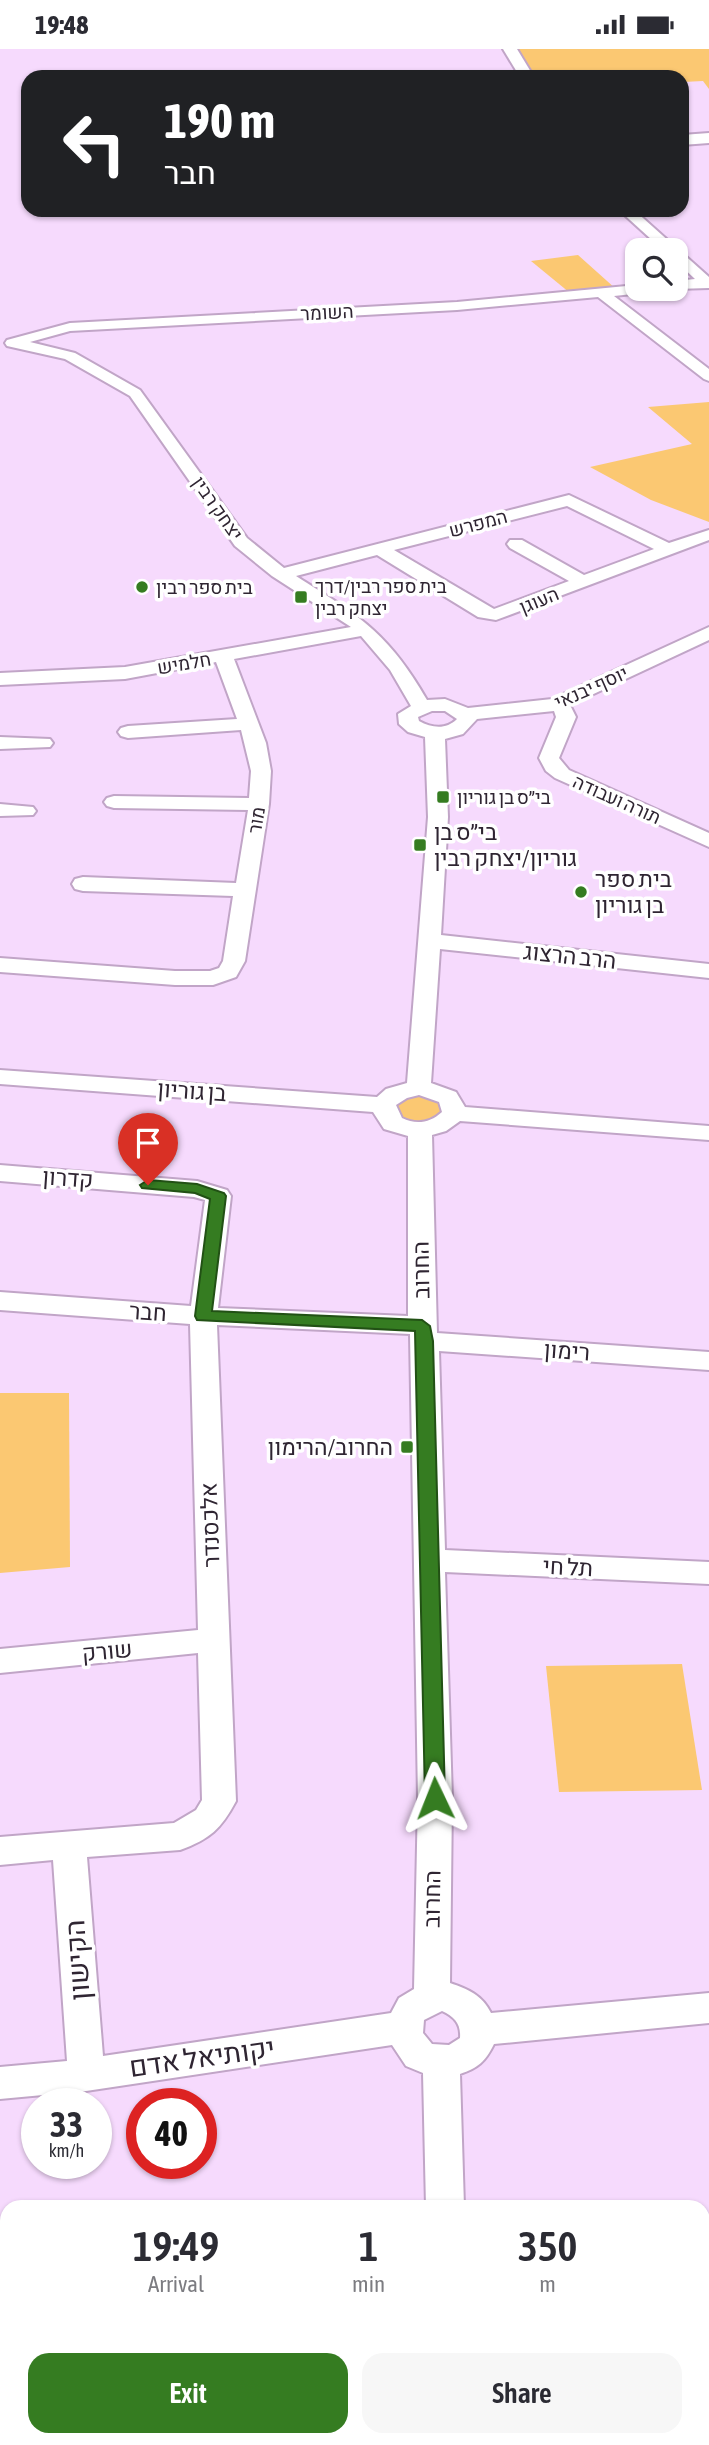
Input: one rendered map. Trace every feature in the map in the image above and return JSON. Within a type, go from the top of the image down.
[{"type":"main road","points":[[510,49],[523,70]]},
{"type":"main road","points":[[689,139],[709,138]]},
{"type":"street","points":[[634,217],[658,238]]},
{"type":"street","points":[[688,265],[708,283]]},
{"type":"street","points":[[688,284],[708,283]]},
{"type":"street","name":"השומר","points":[[6,344],[70,327],[457,306],[625,291]]},
{"type":"street","points":[[601,293],[709,376]]},
{"type":"street","name":"יצחק רבין","points":[[6,344],[70,356],[135,393],[241,542],[257,558],[365,630],[401,671],[421,706]]},
{"type":"street","name":"המפרש","points":[[281,574],[569,500],[667,549]]},
{"type":"street","name":"העוגן","points":[[380,549],[484,613],[496,615],[707,535]]},
{"type":"street","points":[[516,544],[583,582]]},
{"type":"street","name":"חלמיש","points":[[0,679],[125,673],[365,630]]},
{"type":"street","name":"יוסף יבנאי","points":[[465,714],[533,709],[558,704],[709,633]]},
{"type":"street","name":"מור","points":[[213,978],[228,972],[234,961],[259,804],[261,771],[249,724],[223,656]]},
{"type":"street","name":"תורה ועבודה","points":[[558,704],[565,711],[566,717],[549,758],[553,767],[705,834]]},
{"type":"street","points":[[447,705],[465,714],[467,719],[461,727],[435,733],[415,729],[409,724],[408,714],[421,706],[447,705]]},
{"type":"street","points":[[128,732],[249,724]]},
{"type":"street","points":[[419,1089],[438,817],[435,733]]},
{"type":"street","points":[[0,743],[43,743]]},
{"type":"street","points":[[114,802],[259,804]]},
{"type":"street","points":[[0,810],[26,811]]},
{"type":"street","points":[[83,884],[245,890]]},
{"type":"street","name":"הרב הרצוג","points":[[431,941],[709,971]]},
{"type":"street","points":[[0,965],[175,978],[213,978]]},
{"type":"street","name":"בן גוריון","points":[[0,1077],[384,1105]]},
{"type":"street","points":[[419,1089],[431,1090],[449,1099],[454,1106],[454,1114],[445,1123],[420,1130],[396,1125],[388,1119],[384,1105],[396,1093],[419,1089]]},
{"type":"street","points":[[454,1114],[709,1133]]},
{"type":"street","name":"החרוב","points":[[420,1130],[435,1798],[432,1997]]},
{"type":"street","name":"קדרון","points":[[0,1173],[197,1189],[218,1196]]},
{"type":"street","name":"אלכסנדר","points":[[180,1836],[208,1821],[219,1801],[203,1316],[218,1196]]},
{"type":"street","name":"חבר","points":[[0,1301],[423,1333]]},
{"type":"street","name":"רימון","points":[[423,1333],[709,1361]]},
{"type":"street","name":"תל חי","points":[[428,1560],[709,1573]]},
{"type":"street","name":"שורק","points":[[0,1661],[214,1640]]},
{"type":"street","points":[[0,1851],[180,1836]]},
{"type":"street","name":"הקישון","points":[[69,1846],[86,2075]]},
{"type":"street","points":[[432,1997],[452,1998],[469,2007],[478,2021],[478,2039],[461,2058],[441,2062],[432,2060],[415,2051],[405,2036],[404,2027],[410,2011],[423,2000],[432,1997]]},
{"type":"street","points":[[480,2030],[709,2008]]},
{"type":"street","name":"יקותיאל אדם","points":[[0,2083],[86,2075],[404,2027]]},
{"type":"street","points":[[441,2062],[445,2200]]},
{"type":"shaded area","points":[[518,49],[709,49],[709,89],[703,81],[689,82],[689,70],[530,70]]},
{"type":"shaded area","points":[[578,255],[616,289],[570,293],[531,261]]},
{"type":"shaded area","points":[[709,402],[709,522],[651,500],[590,467],[692,444],[648,407]]},
{"type":"shaded area","points":[[415,1093],[436,1097],[444,1106],[444,1114],[428,1124],[401,1122],[393,1102]]},
{"type":"shaded area","points":[[0,1393],[69,1393],[70,1567],[0,1573]]},
{"type":"shaded area","points":[[682,1664],[702,1790],[559,1792],[546,1666]]},
{"type":"place","name":"בית ספר רבין","points":[[142,587]]},
{"type":"place","name":"בית ספר רבין/דרך יצחק רבין","points":[[301,597]]},
{"type":"place","name":"בי״ס בן גוריון","points":[[443,797]]},
{"type":"place","name":"בי״ס בן גוריון/יצחק רבין","points":[[420,845]]},
{"type":"place","name":"בית ספר בן גוריון","points":[[581,892]]},
{"type":"place","name":"החרוב/הרימון","points":[[407,1447]]},
{"type":"route","points":[[148,1185],[197,1189],[218,1196],[203,1316],[422,1326],[425,1341],[435,1798]]}]
